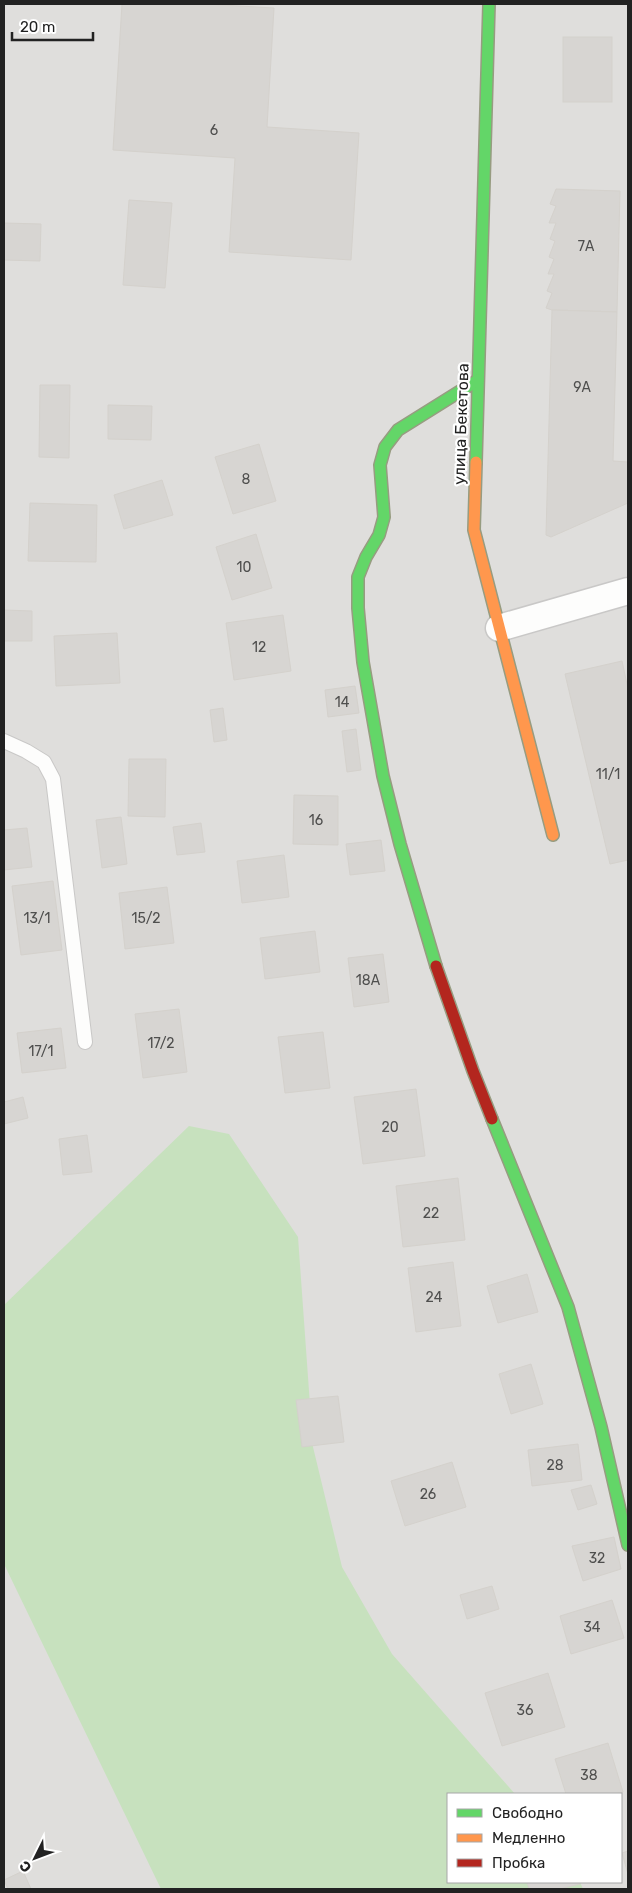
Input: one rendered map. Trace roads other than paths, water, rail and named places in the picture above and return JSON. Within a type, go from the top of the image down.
[{"type":"street","name":"улица Бекетова","points":[[489,4],[474,530],[553,835]]},
{"type":"street","points":[[478,380],[398,430],[385,447],[380,465],[384,517],[379,535],[366,557],[358,578],[358,608],[363,662],[383,776],[400,844],[434,958],[473,1071],[568,1307],[601,1427],[628,1546]]},
{"type":"street","points":[[499,628],[628,591]]},
{"type":"lane","points":[[4,742],[26,751],[44,762],[53,779],[85,1042]]}]
